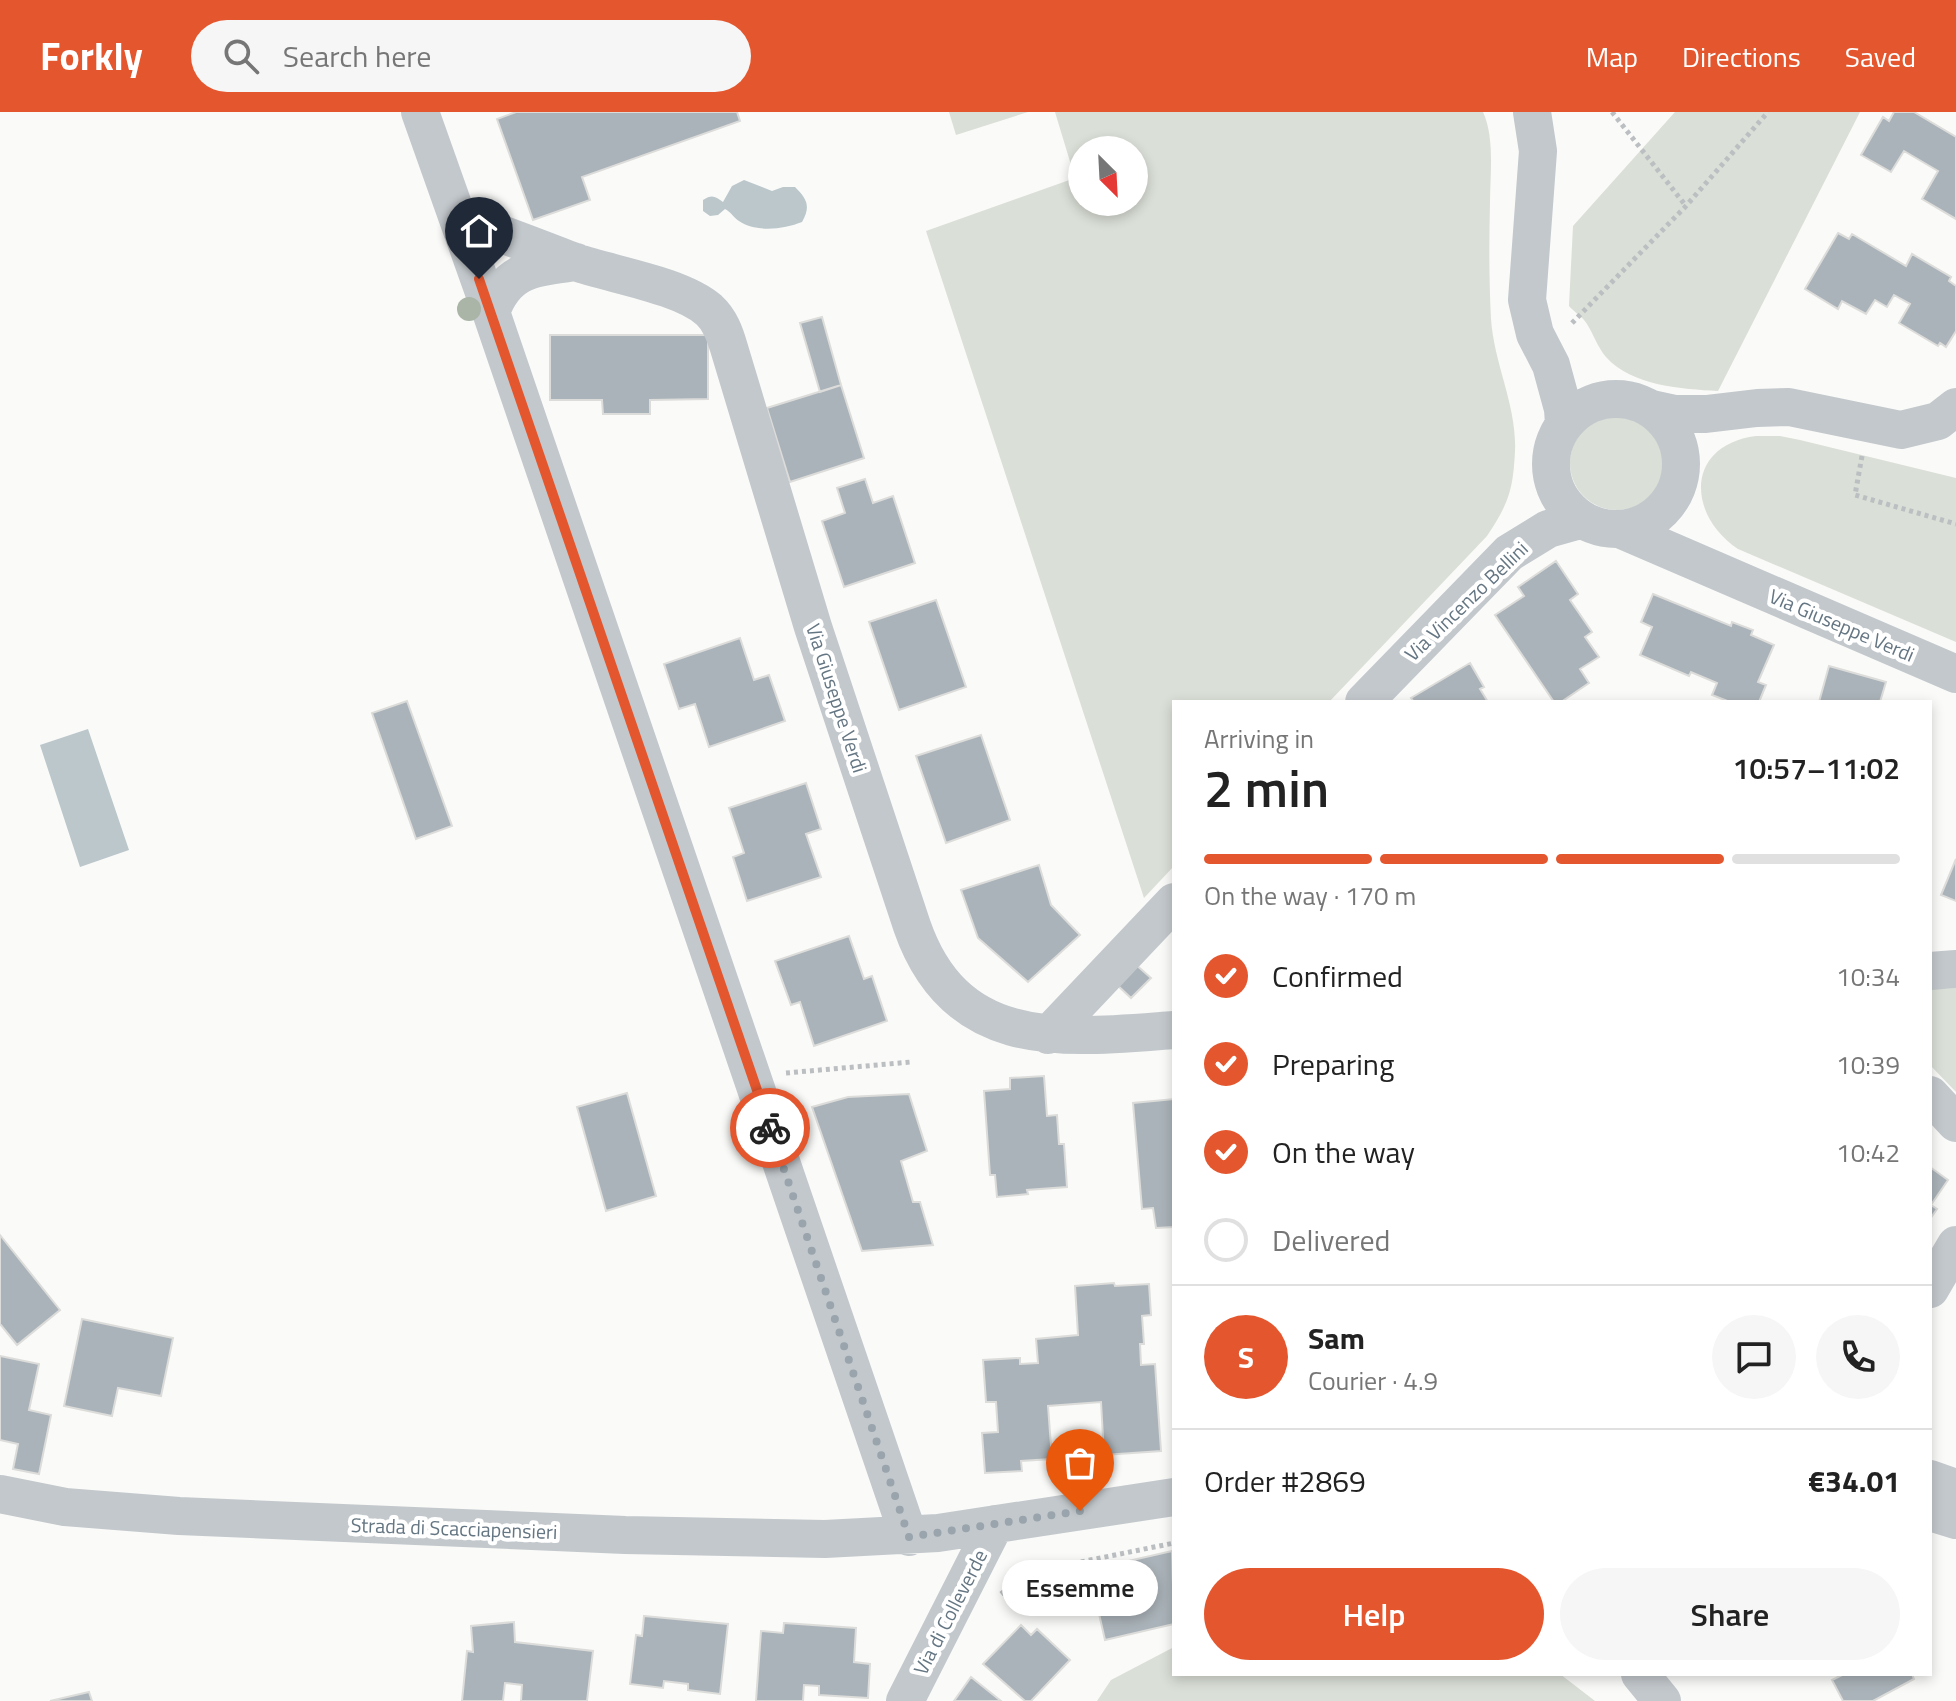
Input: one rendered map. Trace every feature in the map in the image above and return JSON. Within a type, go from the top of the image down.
[{"type":"street","points":[[420,112],[909,1537]]},
{"type":"street","points":[[1532,112],[1538,151],[1527,300],[1535,334],[1551,365],[1564,424]]},
{"type":"street","name":"Via Giuseppe Verdi","points":[[459,219],[576,262],[675,293],[698,303],[717,320],[729,348],[813,627],[926,962],[943,986],[963,1003],[994,1020],[1048,1035],[1172,1030]]},
{"type":"street","name":"Via Giuseppe Verdi","points":[[491,312],[498,293],[514,277],[546,266],[576,262]]},
{"type":"street","points":[[1551,365],[1600,401]]},
{"type":"street","points":[[1580,520],[1564,505],[1554,486],[1550,465],[1553,443],[1564,424],[1580,409],[1600,401],[1618,399],[1636,402],[1675,414],[1789,407],[1901,430],[1950,424]]},
{"type":"street","name":"Via Giuseppe Verdi","points":[[1652,409],[1665,420],[1680,448],[1681,512],[1696,540],[1728,576]]},
{"type":"street","points":[[1622,530],[1656,516],[1669,503],[1697,444],[1737,411]]},
{"type":"street","name":"Via Giuseppe Verdi","points":[[1580,520],[1600,528],[1622,530],[1956,674]]},
{"type":"street","name":"Via Vincenzo Bellini","points":[[1366,700],[1509,553],[1548,529],[1580,520]]},
{"type":"street","points":[[1048,1035],[1172,904]]},
{"type":"street","points":[[1932,971],[1956,969]]},
{"type":"street","points":[[1932,1097],[1956,1123]]},
{"type":"street","points":[[1932,1286],[1956,1245]]},
{"type":"street","points":[[1937,1486],[1956,1520]]},
{"type":"street","name":"Strada di Scacciapensieri","points":[[0,1494],[89,1509],[296,1522],[640,1536],[825,1539],[909,1537],[1172,1497]]},
{"type":"street","name":"Via di Colleverde","points":[[905,1701],[995,1524]]},
{"type":"street","points":[[1642,1676],[1662,1701]]},
{"type":"path","points":[[1612,112],[1686,206]]},
{"type":"path","points":[[1572,323],[1686,206],[1768,112]]},
{"type":"path","points":[[1863,447],[1855,495],[1956,524]]},
{"type":"path","points":[[786,1073],[911,1062]]},
{"type":"path","points":[[1125,1538],[1127,1552]]},
{"type":"path","points":[[998,1596],[1030,1573],[1172,1543]]},
{"type":"shaded area","points":[[949,112],[1028,112],[956,135]]},
{"type":"shaded area","points":[[1055,112],[1483,112],[1487,122],[1491,169],[1491,319],[1515,434],[1513,476],[1505,505],[1487,536],[1331,700],[1172,700],[1172,868],[1144,898],[926,231],[1068,180],[1068,216],[1148,216],[1148,136],[1068,136],[1068,155]]},
{"type":"shaded area","points":[[1675,112],[1860,112],[1718,391],[1658,384],[1629,374],[1606,357],[1585,321],[1569,306],[1573,226]]},
{"type":"shaded area","points":[[744,180],[772,191],[795,187],[806,203],[802,222],[779,228],[762,228],[746,225],[725,209],[718,215],[710,216],[703,211],[703,200],[713,196],[723,202],[732,186]]},
{"type":"shaded area","points":[[1617,416],[1635,420],[1650,430],[1660,445],[1664,463],[1660,481],[1650,496],[1635,506],[1617,510],[1599,506],[1584,496],[1574,481],[1570,463],[1574,445],[1584,430],[1599,420]]},
{"type":"shaded area","points":[[1756,436],[1800,440],[1956,478],[1956,642],[1738,549],[1721,534],[1709,518],[1702,500],[1701,483],[1706,466],[1716,453],[1733,442]]},
{"type":"shaded area","points":[[88,729],[129,850],[80,867],[40,745]]},
{"type":"shaded area","points":[[1956,988],[1956,1092],[1932,1067],[1932,989]]},
{"type":"shaded area","points":[[1172,1648],[1172,1676],[1563,1676],[1595,1701],[1097,1701],[1111,1680]]},
{"type":"building","points":[[516,112],[737,112],[740,121],[582,177],[590,200],[533,220],[497,119]]},
{"type":"building","points":[[1894,112],[1914,112],[1956,137],[1956,219],[1922,199],[1938,171],[1904,151],[1891,172],[1861,155],[1883,117],[1889,121]]},
{"type":"building","points":[[1838,233],[1849,239],[1852,234],[1906,266],[1912,254],[1951,277],[1949,281],[1956,286],[1956,331],[1946,347],[1940,343],[1938,346],[1899,323],[1910,304],[1894,295],[1887,307],[1875,300],[1866,314],[1842,301],[1838,309],[1805,289]]},
{"type":"building","points":[[822,317],[841,385],[820,392],[800,323]]},
{"type":"building","points":[[550,335],[708,335],[708,399],[650,400],[650,414],[603,414],[602,400],[550,400]]},
{"type":"building","points":[[841,385],[864,458],[790,482],[767,408]]},
{"type":"building","points":[[865,479],[873,503],[893,496],[915,563],[844,587],[822,521],[845,513],[837,488]]},
{"type":"building","points":[[1556,561],[1578,594],[1570,600],[1592,632],[1585,637],[1599,657],[1580,669],[1589,683],[1564,700],[1553,700],[1495,615],[1524,596],[1518,587]]},
{"type":"building","points":[[1653,594],[1731,626],[1732,622],[1753,630],[1751,635],[1774,645],[1758,682],[1766,685],[1760,700],[1725,700],[1712,695],[1717,683],[1691,672],[1689,676],[1640,655],[1652,627],[1641,622]]},
{"type":"building","points":[[936,600],[966,687],[899,710],[869,622]]},
{"type":"building","points":[[740,638],[754,680],[769,675],[785,721],[709,747],[695,704],[679,709],[664,664]]},
{"type":"building","points":[[1470,663],[1484,687],[1480,689],[1487,700],[1412,700],[1411,698]]},
{"type":"building","points":[[1829,666],[1886,682],[1881,700],[1820,700]]},
{"type":"building","points":[[407,701],[452,826],[416,839],[372,713]]},
{"type":"building","points":[[981,735],[1010,820],[946,843],[916,756]]},
{"type":"building","points":[[806,783],[821,829],[806,834],[821,877],[747,901],[733,857],[744,853],[729,808]]},
{"type":"building","points":[[1956,859],[1956,901],[1941,895]]},
{"type":"building","points":[[1039,865],[1051,905],[1080,935],[1028,982],[978,938],[961,890]]},
{"type":"building","points":[[849,936],[864,979],[872,976],[887,1021],[814,1046],[800,1002],[791,1005],[775,961]]},
{"type":"building","points":[[1134,963],[1151,978],[1131,998],[1115,983]]},
{"type":"building","points":[[1044,1076],[1047,1116],[1057,1115],[1059,1144],[1064,1144],[1067,1187],[1027,1190],[1028,1194],[997,1197],[995,1175],[990,1175],[984,1091],[1010,1089],[1010,1078]]},
{"type":"building","points":[[627,1093],[656,1196],[606,1211],[577,1107]]},
{"type":"building","points":[[909,1094],[927,1151],[901,1161],[913,1202],[920,1202],[933,1245],[862,1251],[812,1107],[848,1097]]},
{"type":"building","points":[[1172,1099],[1172,1227],[1156,1228],[1153,1208],[1142,1209],[1133,1103]]},
{"type":"building","points":[[1932,1168],[1948,1180],[1932,1204]]},
{"type":"building","points":[[0,1235],[60,1310],[17,1345],[0,1324]]},
{"type":"building","points":[[1114,1283],[1115,1286],[1149,1284],[1151,1315],[1142,1316],[1144,1344],[1140,1344],[1141,1365],[1155,1364],[1161,1451],[1104,1455],[1101,1402],[1048,1406],[1052,1459],[1021,1461],[1022,1471],[985,1473],[982,1433],[998,1432],[996,1402],[986,1402],[983,1360],[1020,1358],[1020,1364],[1038,1363],[1036,1339],[1078,1335],[1075,1286]]},
{"type":"building","points":[[82,1319],[173,1338],[161,1396],[118,1388],[112,1416],[64,1406]]},
{"type":"building","points":[[0,1356],[39,1364],[29,1410],[51,1415],[39,1474],[13,1469],[18,1444],[0,1440]]},
{"type":"building","points":[[1172,1551],[1172,1624],[1105,1640],[1089,1570]]},
{"type":"building","points":[[644,1616],[728,1624],[720,1694],[688,1690],[688,1684],[664,1681],[663,1688],[630,1684],[636,1635],[642,1636]]},
{"type":"building","points":[[514,1622],[515,1642],[593,1651],[587,1701],[521,1701],[522,1685],[505,1683],[503,1701],[462,1701],[467,1651],[473,1652],[471,1626]]},
{"type":"building","points":[[784,1623],[856,1628],[854,1662],[870,1664],[868,1698],[819,1695],[819,1686],[804,1685],[803,1701],[756,1701],[761,1631],[783,1633]]},
{"type":"building","points":[[1021,1625],[1031,1635],[1037,1629],[1070,1660],[1031,1701],[1025,1701],[983,1664]]},
{"type":"building","points":[[1840,1676],[1913,1676],[1914,1679],[1873,1701],[1843,1701],[1832,1680]]},
{"type":"building","points":[[971,1677],[1001,1701],[954,1701]]},
{"type":"building","points":[[89,1692],[92,1701],[50,1701]]},
{"type":"way so far","points":[[770,1128],[909,1537],[1080,1511]]},
{"type":"place","name":"Essemme","points":[[1080,1511]]},
{"type":"route","points":[[479,279],[770,1128]]}]
